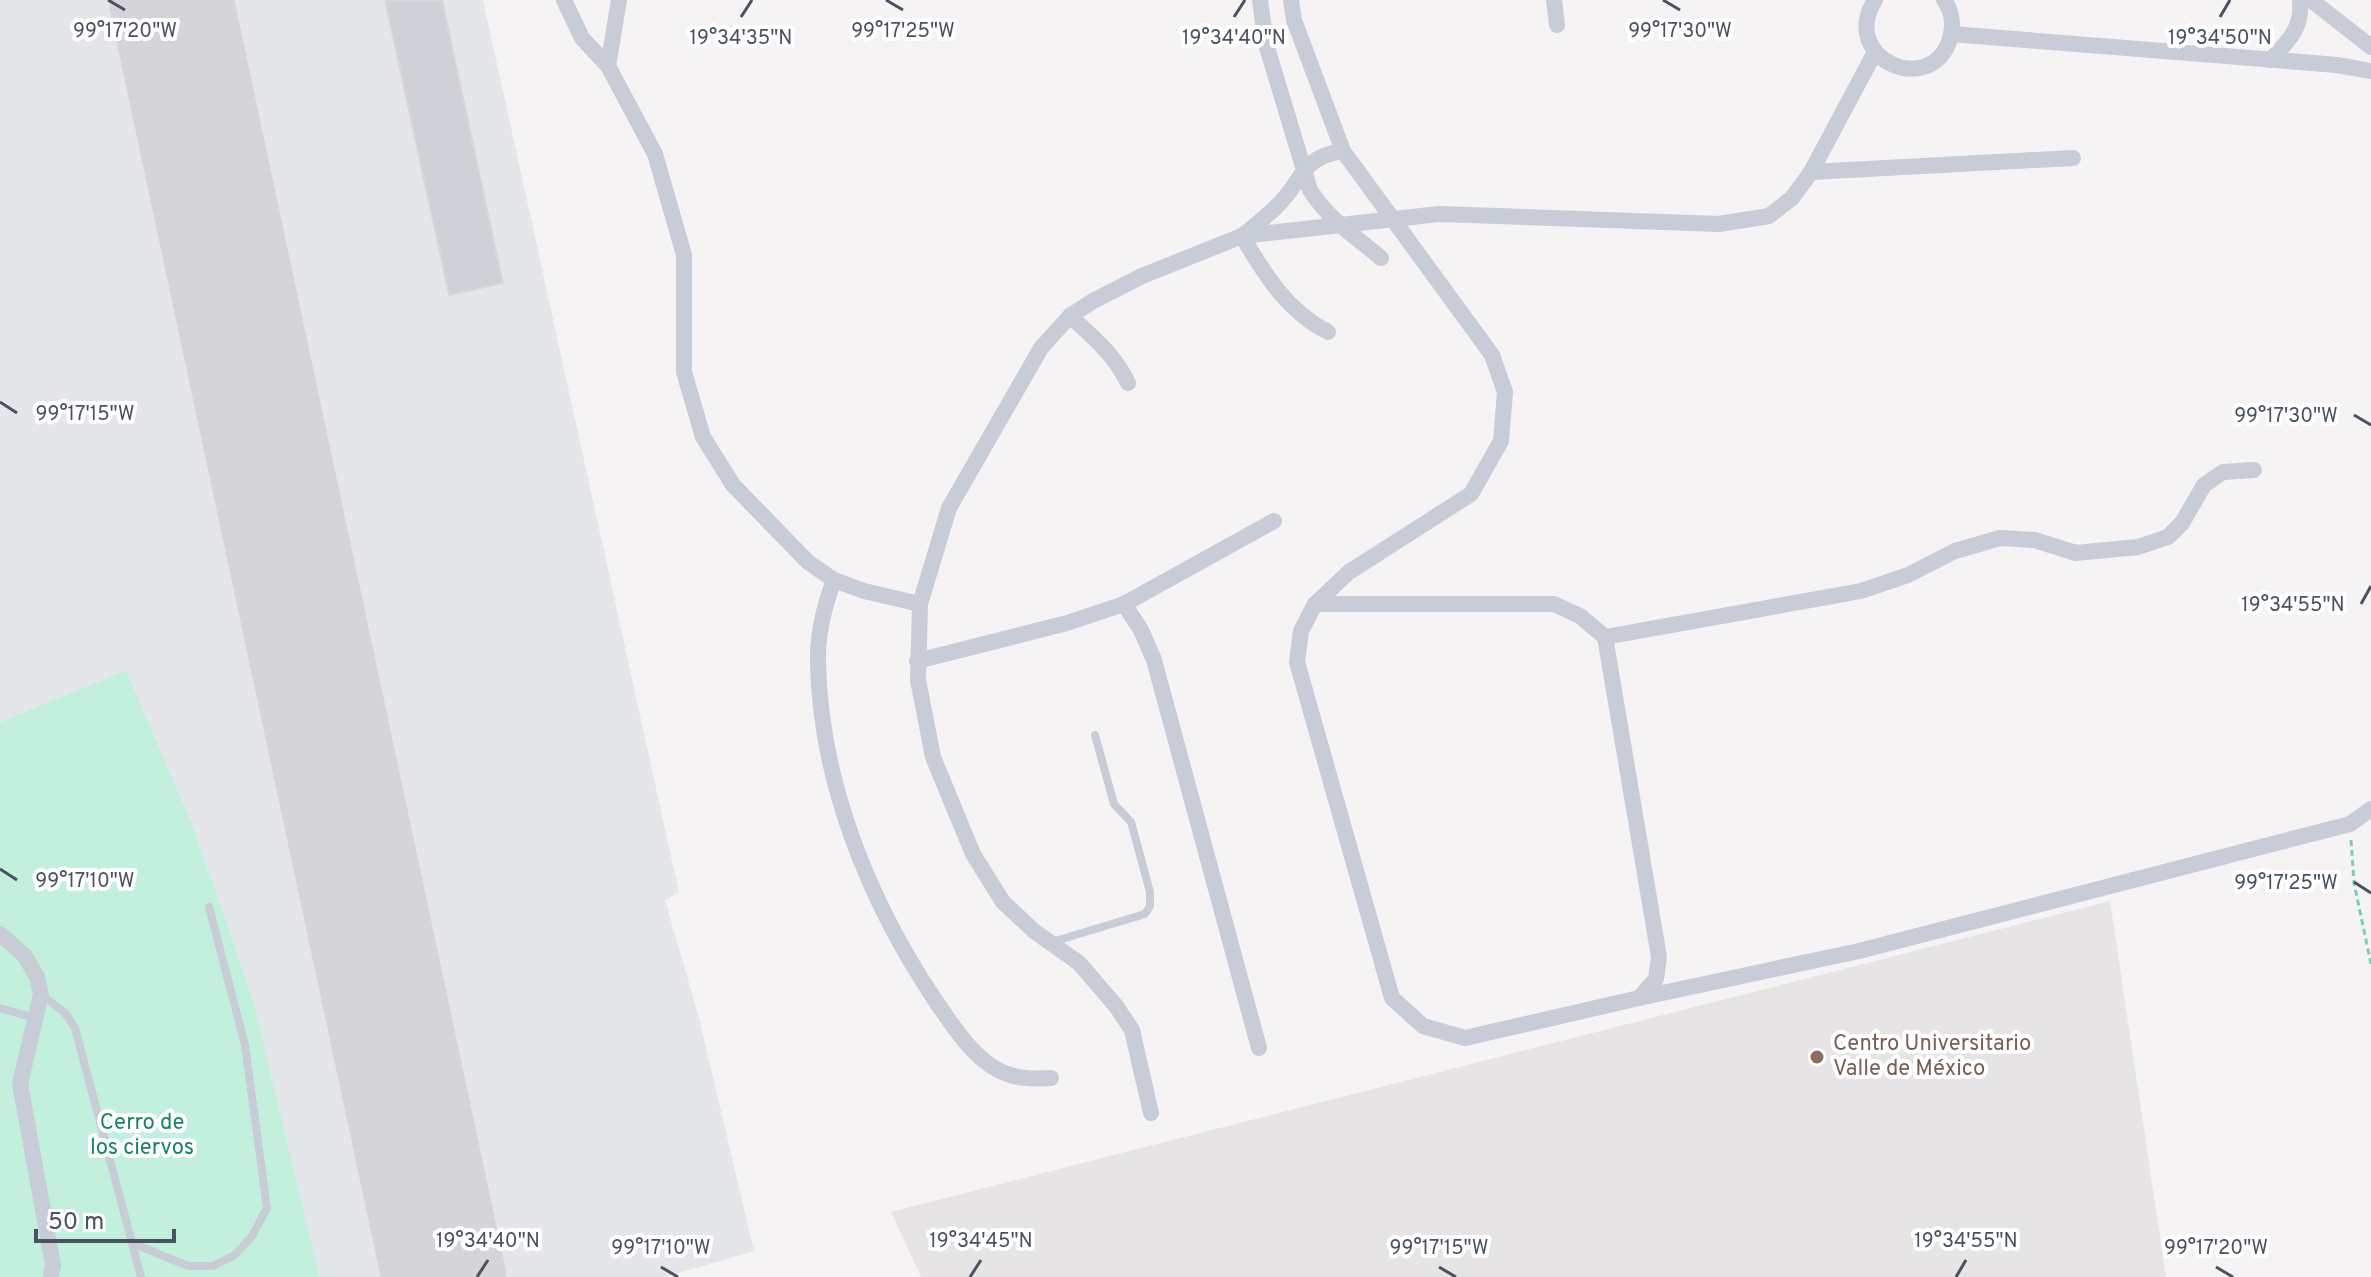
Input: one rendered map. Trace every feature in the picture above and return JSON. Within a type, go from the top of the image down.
[{"type":"street","points":[[564,0],[582,38],[608,66],[655,154],[684,255],[684,372],[703,437],[733,485],[808,562],[834,580],[891,599],[920,604]]},
{"type":"street","points":[[608,66],[619,0]]},
{"type":"street","points":[[1260,0],[1266,44],[1310,190],[1341,228],[1381,258]]},
{"type":"street","points":[[1291,0],[1294,20],[1343,151],[1492,355],[1505,392],[1501,441],[1471,494],[1349,572],[1315,604],[1301,631],[1297,662],[1392,998],[1423,1026],[1465,1038],[1859,951],[2350,824],[2371,809]]},
{"type":"street","points":[[1554,0],[1557,25]]},
{"type":"street","points":[[1875,0],[1866,24],[1875,52],[1885,62],[1912,69],[1937,58],[1952,34],[1947,2]]},
{"type":"street","points":[[2270,60],[2293,37],[2302,16],[2300,0]]},
{"type":"street","points":[[2311,0],[2371,47]]},
{"type":"street","points":[[1952,34],[2371,71]]},
{"type":"street","points":[[1151,1113],[1132,1030],[1102,986],[1003,902],[973,854],[933,757],[917,661],[920,604],[949,508],[1041,348],[1070,316],[1142,276],[1242,236],[1341,228],[1439,214],[1719,224],[1769,216],[1792,198],[1811,172],[1875,52]]},
{"type":"street","points":[[1242,236],[1277,206],[1305,168],[1323,154],[1343,151]]},
{"type":"street","points":[[1811,172],[2073,158]]},
{"type":"street","points":[[1242,236],[1269,281],[1295,311],[1328,332]]},
{"type":"street","points":[[1070,316],[1119,363],[1128,383]]},
{"type":"street","points":[[1605,637],[1861,591],[1908,575],[1955,551],[2000,538],[2034,540],[2076,553],[2138,547],[2168,537],[2182,523],[2204,485],[2223,472],[2254,470]]},
{"type":"street","points":[[917,661],[1039,631],[1124,604],[1274,521]]},
{"type":"street","points":[[834,580],[822,614],[817,660],[821,715],[842,803],[885,914],[918,975],[954,1028],[979,1056],[995,1069],[1014,1077],[1051,1078]]},
{"type":"street","points":[[1124,604],[1154,660],[1259,1048]]},
{"type":"street","points":[[1315,604],[1554,604],[1580,616],[1605,637],[1659,957],[1656,979],[1639,998]]},
{"type":"street","points":[[0,934],[25,956],[37,977],[41,994],[20,1084],[53,1265],[51,1277]]},
{"type":"lane","points":[[1051,942],[1145,914],[1150,906],[1150,892],[1131,822],[1114,804],[1095,735]]},
{"type":"lane","points":[[132,1243],[188,1266],[213,1266],[235,1255],[252,1236],[267,1208],[245,1045],[209,907]]},
{"type":"lane","points":[[41,994],[66,1014],[75,1028],[141,1277]]},
{"type":"lane","points":[[0,1008],[35,1018]]},
{"type":"path","points":[[2350,824],[2354,883],[2371,964]]},
{"type":"shaded area","points":[[0,0],[483,0],[679,893],[665,900],[699,1018],[754,1251],[665,1277],[320,1277],[254,1003],[194,828],[126,670],[0,722]]},
{"type":"shaded area","name":"Centro Universitario Valle de México","points":[[2110,901],[2166,1277],[921,1277],[891,1212]]},
{"type":"green space","name":"Cerro de los ciervos","points":[[126,670],[194,828],[254,1003],[320,1277],[0,1277],[0,722]]},
{"type":"building","points":[[385,0],[442,0],[503,283],[449,295]]},
{"type":"runway","points":[[171,0],[444,1277]]},
{"type":"place","name":"Centro Universitario Valle de México","points":[[1817,1057]]}]
